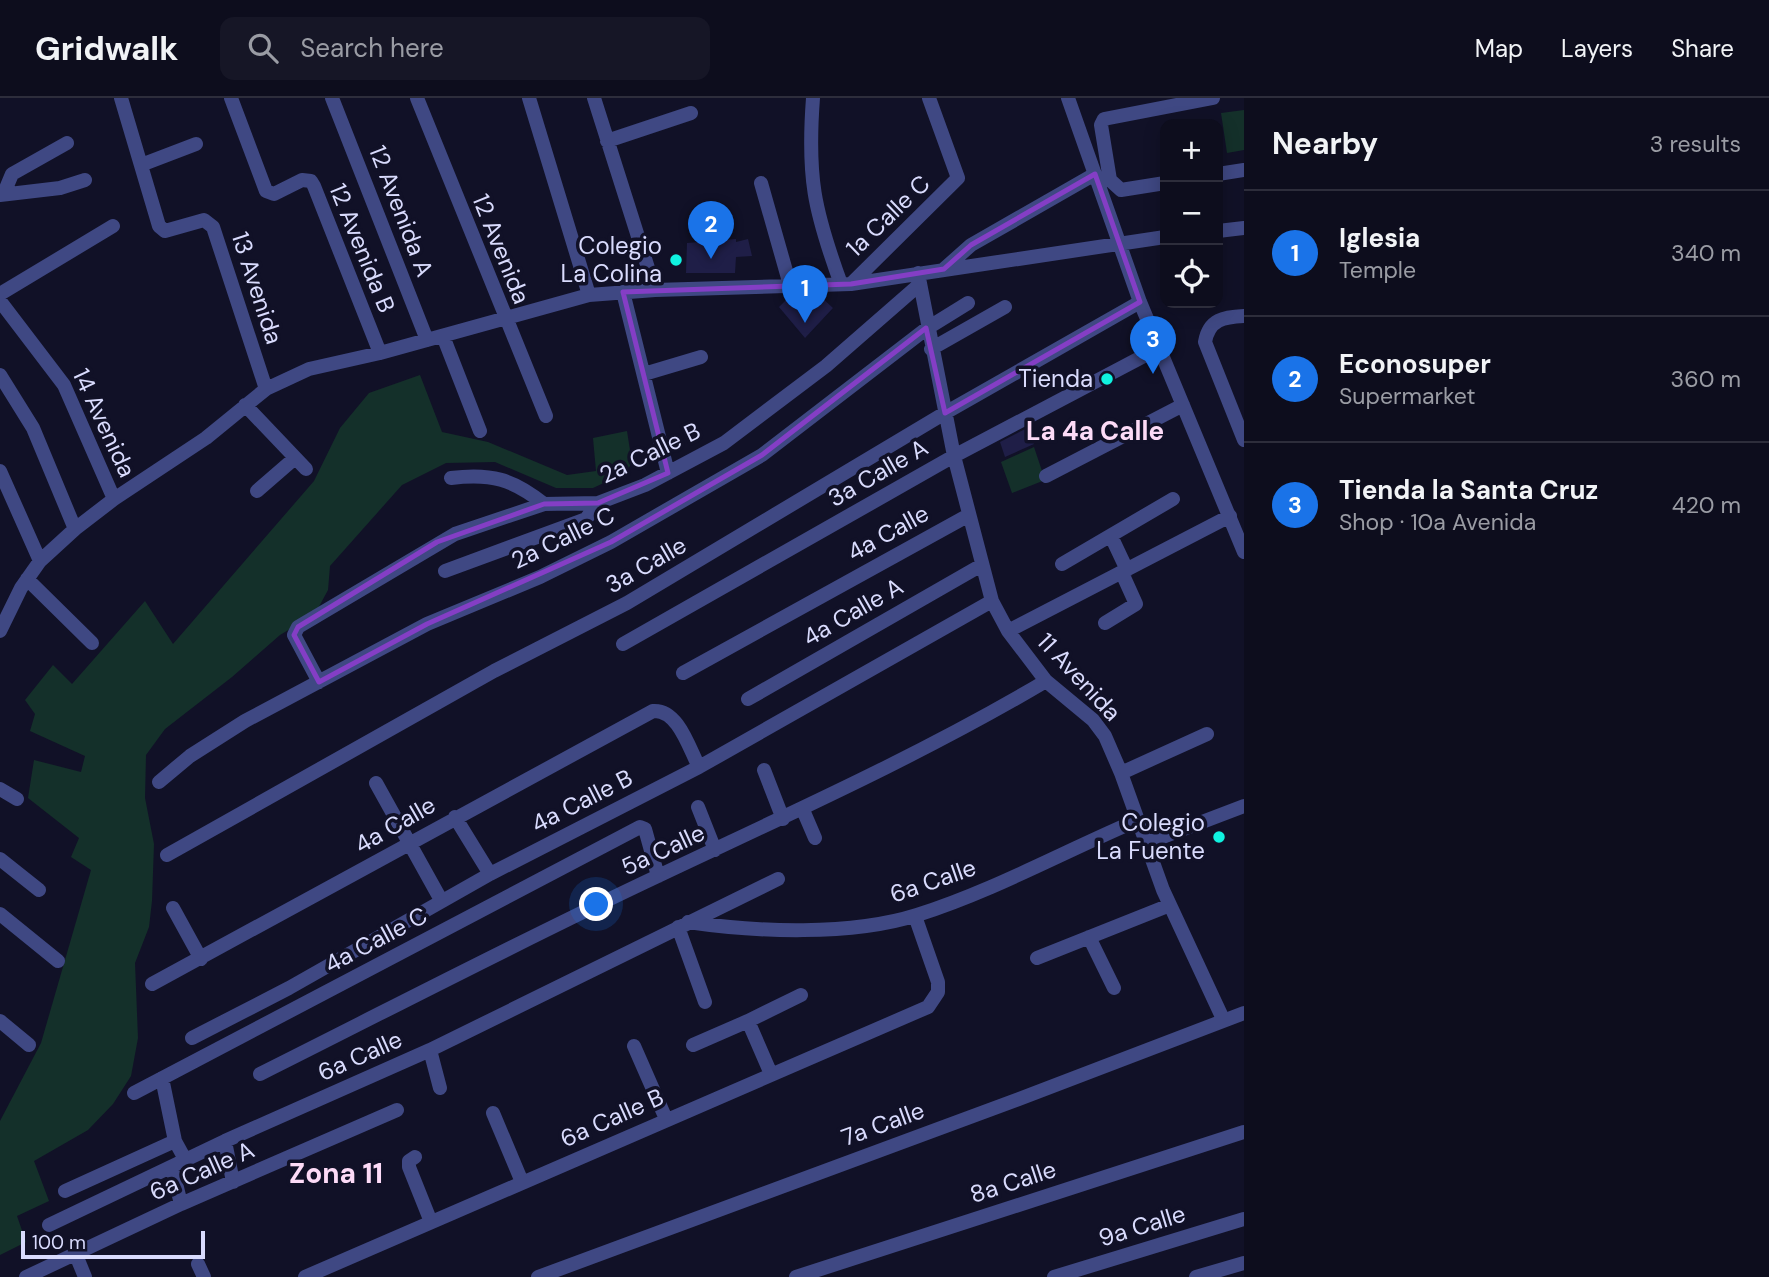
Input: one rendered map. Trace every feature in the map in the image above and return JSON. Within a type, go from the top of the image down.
[{"type":"street","name":"13 Avenida","points":[[122,98],[159,226],[165,231],[173,231],[204,220],[213,227],[266,389]]},
{"type":"street","name":"12 Avenida B","points":[[231,98],[266,191],[274,194],[302,180],[311,181],[314,186],[380,353]]},
{"type":"street","name":"12 Avenida A","points":[[332,98],[427,340]]},
{"type":"street","name":"12 Avenida","points":[[417,98],[546,416]]},
{"type":"street","points":[[529,98],[589,295]]},
{"type":"street","points":[[594,98],[654,290]]},
{"type":"street","points":[[813,98],[810,145],[812,191],[820,226],[846,284]]},
{"type":"street","name":"1a Calle C","points":[[846,284],[957,181],[929,98]]},
{"type":"street","points":[[1068,98],[1140,302],[1244,552]]},
{"type":"street","points":[[1160,184],[1121,190],[1115,187],[1110,180],[1101,125],[1104,119],[1213,98]]},
{"type":"street","points":[[607,141],[691,113]]},
{"type":"street","points":[[2,194],[12,174],[67,143]]},
{"type":"street","points":[[141,165],[196,144]]},
{"type":"street","points":[[1223,173],[1244,170]]},
{"type":"street","points":[[944,269],[971,245],[1095,174]]},
{"type":"street","points":[[2,194],[60,188],[85,180]]},
{"type":"street","points":[[761,183],[790,285]]},
{"type":"street","points":[[0,294],[113,226]]},
{"type":"street","points":[[1223,230],[1244,228]]},
{"type":"street","points":[[0,631],[27,579],[40,561],[75,529],[114,499],[206,438],[266,389],[309,369],[380,353],[589,295],[654,290],[846,284],[919,278],[944,269],[1160,238]]},
{"type":"street","name":"11 Avenida","points":[[919,278],[926,329],[954,456],[992,601],[1008,631],[1046,681],[1097,724],[1121,773],[1170,905],[1223,1019]]},
{"type":"street","name":"2a Calle B","points":[[319,682],[294,635],[298,627],[437,542],[544,504],[598,503],[668,473],[746,429],[826,366],[919,278]]},
{"type":"street","points":[[623,292],[668,473]]},
{"type":"street","name":"14 Avenida","points":[[0,301],[64,385],[114,499]]},
{"type":"street","name":"3a Calle","points":[[167,855],[494,671],[627,603],[945,413],[1140,302]]},
{"type":"street","name":"2a Calle C","points":[[159,782],[190,756],[245,721],[427,624],[540,577],[611,542],[762,456],[926,329],[968,303]]},
{"type":"street","points":[[931,349],[1005,307]]},
{"type":"street","points":[[1244,316],[1217,320],[1210,325],[1206,334],[1209,356],[1244,440]]},
{"type":"street","points":[[443,336],[480,430]]},
{"type":"street","name":"3a Calle A","points":[[623,644],[954,456],[1159,348]]},
{"type":"street","points":[[644,374],[701,357]]},
{"type":"street","points":[[0,375],[33,428],[75,529]]},
{"type":"street","points":[[246,405],[306,469]]},
{"type":"street","points":[[1045,476],[1183,405]]},
{"type":"street","points":[[257,491],[296,458]]},
{"type":"street","points":[[0,471],[40,561]]},
{"type":"street","points":[[451,478],[478,475],[502,479],[544,504]]},
{"type":"street","points":[[1062,564],[1173,499]]},
{"type":"street","points":[[445,571],[586,519],[598,503]]},
{"type":"street","name":"4a Calle","points":[[683,673],[969,515]]},
{"type":"street","points":[[1008,631],[1230,516]]},
{"type":"street","points":[[1105,623],[1136,604],[1111,536]]},
{"type":"street","name":"4a Calle A","points":[[748,699],[981,566]]},
{"type":"street","points":[[27,579],[92,643]]},
{"type":"street","name":"4a Calle B","points":[[192,1038],[289,988],[441,900],[699,767],[992,601]]},
{"type":"street","name":"5a Calle","points":[[260,1074],[658,876],[803,810],[993,712],[1046,681]]},
{"type":"street","name":"4a Calle","points":[[152,984],[653,710],[662,710],[671,715],[699,767]]},
{"type":"street","points":[[1121,773],[1207,734]]},
{"type":"street","points":[[764,770],[783,819]]},
{"type":"street","points":[[376,783],[441,900]]},
{"type":"street","points":[[0,789],[17,799]]},
{"type":"street","points":[[1147,844],[1244,806]]},
{"type":"street","points":[[698,807],[715,850]]},
{"type":"street","points":[[803,810],[815,838]]},
{"type":"street","points":[[455,817],[490,874]]},
{"type":"street","name":"6a Calle","points":[[683,925],[758,931],[788,930],[868,924],[915,916],[1138,820]]},
{"type":"street","name":"4a Calle C","points":[[134,1093],[640,827],[645,829],[658,876]]},
{"type":"street","points":[[0,859],[39,890]]},
{"type":"street","name":"6a Calle","points":[[49,1226],[225,1141],[430,1049],[778,879]]},
{"type":"street","points":[[1037,958],[1170,905]]},
{"type":"street","points":[[173,908],[201,958]]},
{"type":"street","points":[[0,914],[58,961]]},
{"type":"street","name":"6a Calle B","points":[[305,1277],[919,1012],[935,1000],[938,982],[915,916]]},
{"type":"street","points":[[683,925],[705,1002]]},
{"type":"street","points":[[1089,937],[1114,988]]},
{"type":"street","points":[[694,1045],[801,995]]},
{"type":"street","name":"7a Calle","points":[[538,1277],[1019,1100],[1244,1013]]},
{"type":"street","points":[[0,1021],[29,1045]]},
{"type":"street","points":[[748,1021],[771,1074]]},
{"type":"street","points":[[634,1046],[666,1119]]},
{"type":"street","points":[[430,1049],[440,1088]]},
{"type":"street","points":[[162,1078],[179,1164],[181,1204]]},
{"type":"street","name":"6a Calle A","points":[[26,1277],[181,1204],[397,1110]]},
{"type":"street","points":[[493,1113],[522,1182]]},
{"type":"street","name":"8a Calle","points":[[796,1277],[1244,1132]]},
{"type":"street","points":[[65,1191],[175,1141]]},
{"type":"street","points":[[225,1141],[233,1182]]},
{"type":"street","points":[[415,1157],[409,1161],[409,1167],[430,1222]]},
{"type":"street","name":"9a Calle","points":[[1054,1277],[1244,1219]]},
{"type":"street","points":[[76,1255],[85,1277]]},
{"type":"street","points":[[1196,1277],[1244,1263]]},
{"type":"highlighted area","points":[[1095,174],[1140,302],[945,413],[926,328],[762,455],[611,542],[427,624],[319,682],[294,635],[298,627],[437,542],[544,504],[598,503],[668,473],[623,292],[851,284],[944,269],[971,245]]},
{"type":"green space","points":[[1244,110],[1244,150],[1227,153],[1221,113]]},
{"type":"green space","points":[[420,375],[442,432],[488,442],[567,475],[596,471],[593,438],[627,431],[632,463],[625,473],[593,488],[556,488],[495,462],[446,463],[402,485],[330,566],[328,590],[315,614],[280,635],[232,677],[165,729],[146,755],[145,798],[154,844],[152,901],[149,927],[135,963],[138,1038],[131,1076],[113,1104],[88,1130],[34,1161],[49,1201],[17,1216],[26,1242],[0,1255],[0,1121],[41,1043],[91,870],[71,857],[79,838],[28,798],[34,760],[81,772],[85,756],[30,731],[35,714],[25,700],[53,665],[72,684],[145,601],[173,644],[314,481],[340,428],[369,393]]},
{"type":"green space","points":[[1034,447],[1045,480],[1012,493],[1001,462]]},
{"type":"building","points":[[736,239],[736,242],[748,239],[752,256],[736,257],[735,273],[686,273],[687,243]]},
{"type":"building","points":[[791,295],[819,295],[833,308],[805,338],[779,307]]},
{"type":"building","points":[[1029,427],[1034,444],[1005,457],[1000,442]]},
{"type":"place","name":"Econosuper","points":[[711,259]]},
{"type":"place","name":"Colegio La Colina","points":[[676,260]]},
{"type":"place","name":"Iglesia","points":[[805,323]]},
{"type":"place","name":"Tienda la Santa Cruz","points":[[1153,374]]},
{"type":"place","name":"Tienda","points":[[1107,379]]},
{"type":"place","name":"Colegio La Fuente","points":[[1219,837]]},
{"type":"district","name":"La 4a Calle","points":[[1095,431]]},
{"type":"district","name":"Zona 11","points":[[336,1173]]}]
